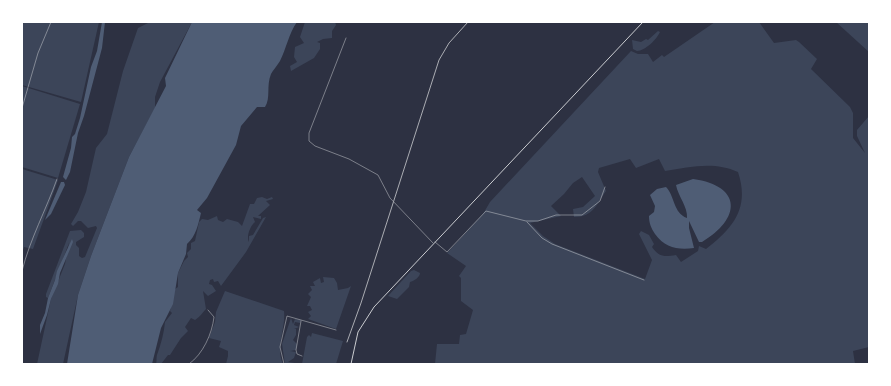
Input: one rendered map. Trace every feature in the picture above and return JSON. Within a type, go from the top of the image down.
[{"type":"street","points":[[22,108],[38,53],[51,22]]},
{"type":"street","points":[[351,364],[358,332],[370,312],[644,22]]},
{"type":"street","points":[[346,38],[309,133],[309,141],[315,146],[349,159],[378,176],[390,198],[434,243],[447,252],[486,211],[526,221],[538,221],[556,215],[582,215],[600,201],[605,187]]},
{"type":"street","points":[[22,271],[30,242],[46,209],[57,179]]},
{"type":"street","points":[[526,221],[542,238],[552,244],[644,280]]},
{"type":"street","points":[[189,364],[198,355],[212,327],[213,315],[208,310]]},
{"type":"street","points":[[284,364],[280,347],[287,316],[336,330]]},
{"type":"street","points":[[301,320],[296,350],[297,354],[302,356]]},
{"type":"shaded area","points":[[22,22],[99,22],[81,102],[22,85]]},
{"type":"shaded area","points":[[102,22],[105,22],[102,48],[78,133],[70,172],[66,180],[63,177],[71,148],[72,137],[75,134],[80,118],[91,67],[97,51]]},
{"type":"shaded area","points":[[150,22],[192,22],[160,82],[155,97],[155,108],[129,157],[91,256],[78,295],[63,364],[37,364],[51,299],[65,264],[69,243],[48,298],[46,297],[46,294],[70,231],[81,230],[84,233],[84,237],[76,242],[76,245],[79,248],[79,256],[82,258],[85,257],[97,228],[96,226],[88,228],[81,221],[78,221],[73,226],[71,224],[78,212],[86,192],[96,148],[107,134],[123,71],[138,28]]},
{"type":"shaded area","points":[[192,22],[297,22],[280,61],[271,74],[268,100],[265,107],[257,107],[241,126],[236,145],[207,198],[197,210],[201,213],[198,226],[195,234],[187,244],[186,254],[178,273],[173,304],[161,328],[152,364],[67,364],[78,295],[91,256],[129,157],[166,86],[165,78]]},
{"type":"shaded area","points":[[305,22],[335,22],[336,25],[332,31],[332,38],[323,39],[317,42],[320,43],[320,49],[314,58],[291,71],[290,66],[297,62],[294,57],[295,47],[304,43],[300,37]]},
{"type":"shaded area","points":[[715,22],[759,22],[774,43],[796,40],[817,59],[811,69],[850,107],[853,113],[853,138],[865,153],[857,136],[857,130],[869,116],[869,347],[853,351],[855,364],[435,364],[437,344],[459,344],[460,335],[466,334],[473,310],[461,301],[461,278],[459,276],[466,266],[447,253],[483,214],[490,202],[631,51],[638,54],[648,54],[653,62],[662,55],[664,57]],"holes":[[[630,159],[636,168],[659,159],[665,171],[711,166],[738,172],[742,196],[737,216],[716,241],[706,249],[699,246],[698,251],[681,262],[676,255],[662,256],[657,253],[652,247],[654,244],[649,235],[641,231],[639,234],[652,260],[645,279],[555,244],[543,236],[530,223],[561,216],[551,206],[573,183],[582,177],[595,196],[583,207],[573,209],[574,217],[586,215],[593,209],[606,191],[598,172],[599,168]]]},
{"type":"shaded area","points":[[836,22],[869,22],[869,52]]},
{"type":"shaded area","points":[[658,31],[660,32],[654,41],[647,47],[637,51],[633,49],[632,40],[641,42],[646,39],[648,40]]},
{"type":"shaded area","points":[[22,86],[80,104],[58,178],[22,167]]},
{"type":"shaded area","points":[[22,169],[58,180],[33,249],[24,247],[22,253]]},
{"type":"shaded area","points":[[693,179],[709,183],[721,189],[728,196],[731,204],[729,214],[724,223],[715,233],[702,242],[699,242],[689,221],[689,228],[694,248],[683,249],[672,247],[659,239],[651,228],[649,216],[654,212],[655,206],[650,195],[657,189],[666,187],[679,212],[682,216],[687,218],[686,210],[676,185]]},
{"type":"shaded area","points":[[61,182],[64,182],[65,185],[51,214],[45,220]]},
{"type":"shaded area","points":[[262,197],[267,199],[272,197],[273,199],[266,201],[270,205],[258,216],[261,216],[261,219],[253,217],[255,222],[249,232],[248,240],[249,242],[249,236],[253,235],[263,218],[266,217],[246,252],[221,286],[218,281],[214,282],[213,279],[210,280],[209,284],[212,285],[216,291],[208,296],[203,291],[206,309],[195,320],[191,318],[185,327],[188,331],[181,338],[170,355],[168,355],[161,364],[156,364],[165,322],[172,313],[170,311],[175,289],[178,287],[178,273],[184,261],[188,257],[187,253],[191,249],[191,243],[195,241],[199,222],[202,219],[208,220],[217,216],[218,220],[223,222],[227,219],[238,222],[242,226],[250,204],[254,204],[257,198]]},
{"type":"shaded area","points":[[72,239],[73,242],[60,273],[58,284],[51,299],[40,334],[40,325],[57,271]]},
{"type":"shaded area","points":[[414,270],[420,273],[419,276],[410,282],[409,287],[397,299],[388,296],[411,271]]},
{"type":"shaded area","points":[[323,277],[334,278],[337,283],[338,290],[351,286],[336,329],[308,319],[311,316],[308,312],[312,310],[310,306],[307,306],[311,297],[308,294],[312,290],[310,286],[315,286],[313,282],[320,278],[321,283],[324,282]]},
{"type":"shaded area","points":[[225,291],[284,311],[284,324],[280,344],[283,364],[226,364],[228,351],[219,347],[221,341],[209,338],[215,322],[216,312]]},
{"type":"shaded area","points":[[291,318],[293,324],[295,319],[301,320],[300,323],[295,322],[294,325],[299,327],[294,329],[296,329],[296,335],[293,340],[297,344],[296,350],[290,351],[296,352],[294,358],[288,362],[302,364],[285,364],[282,344]]},
{"type":"shaded area","points":[[312,333],[343,341],[336,364],[302,364],[307,337],[309,335],[311,337]]},
{"type":"railway","points":[[347,342],[361,303],[439,60],[449,43],[468,22]]}]
